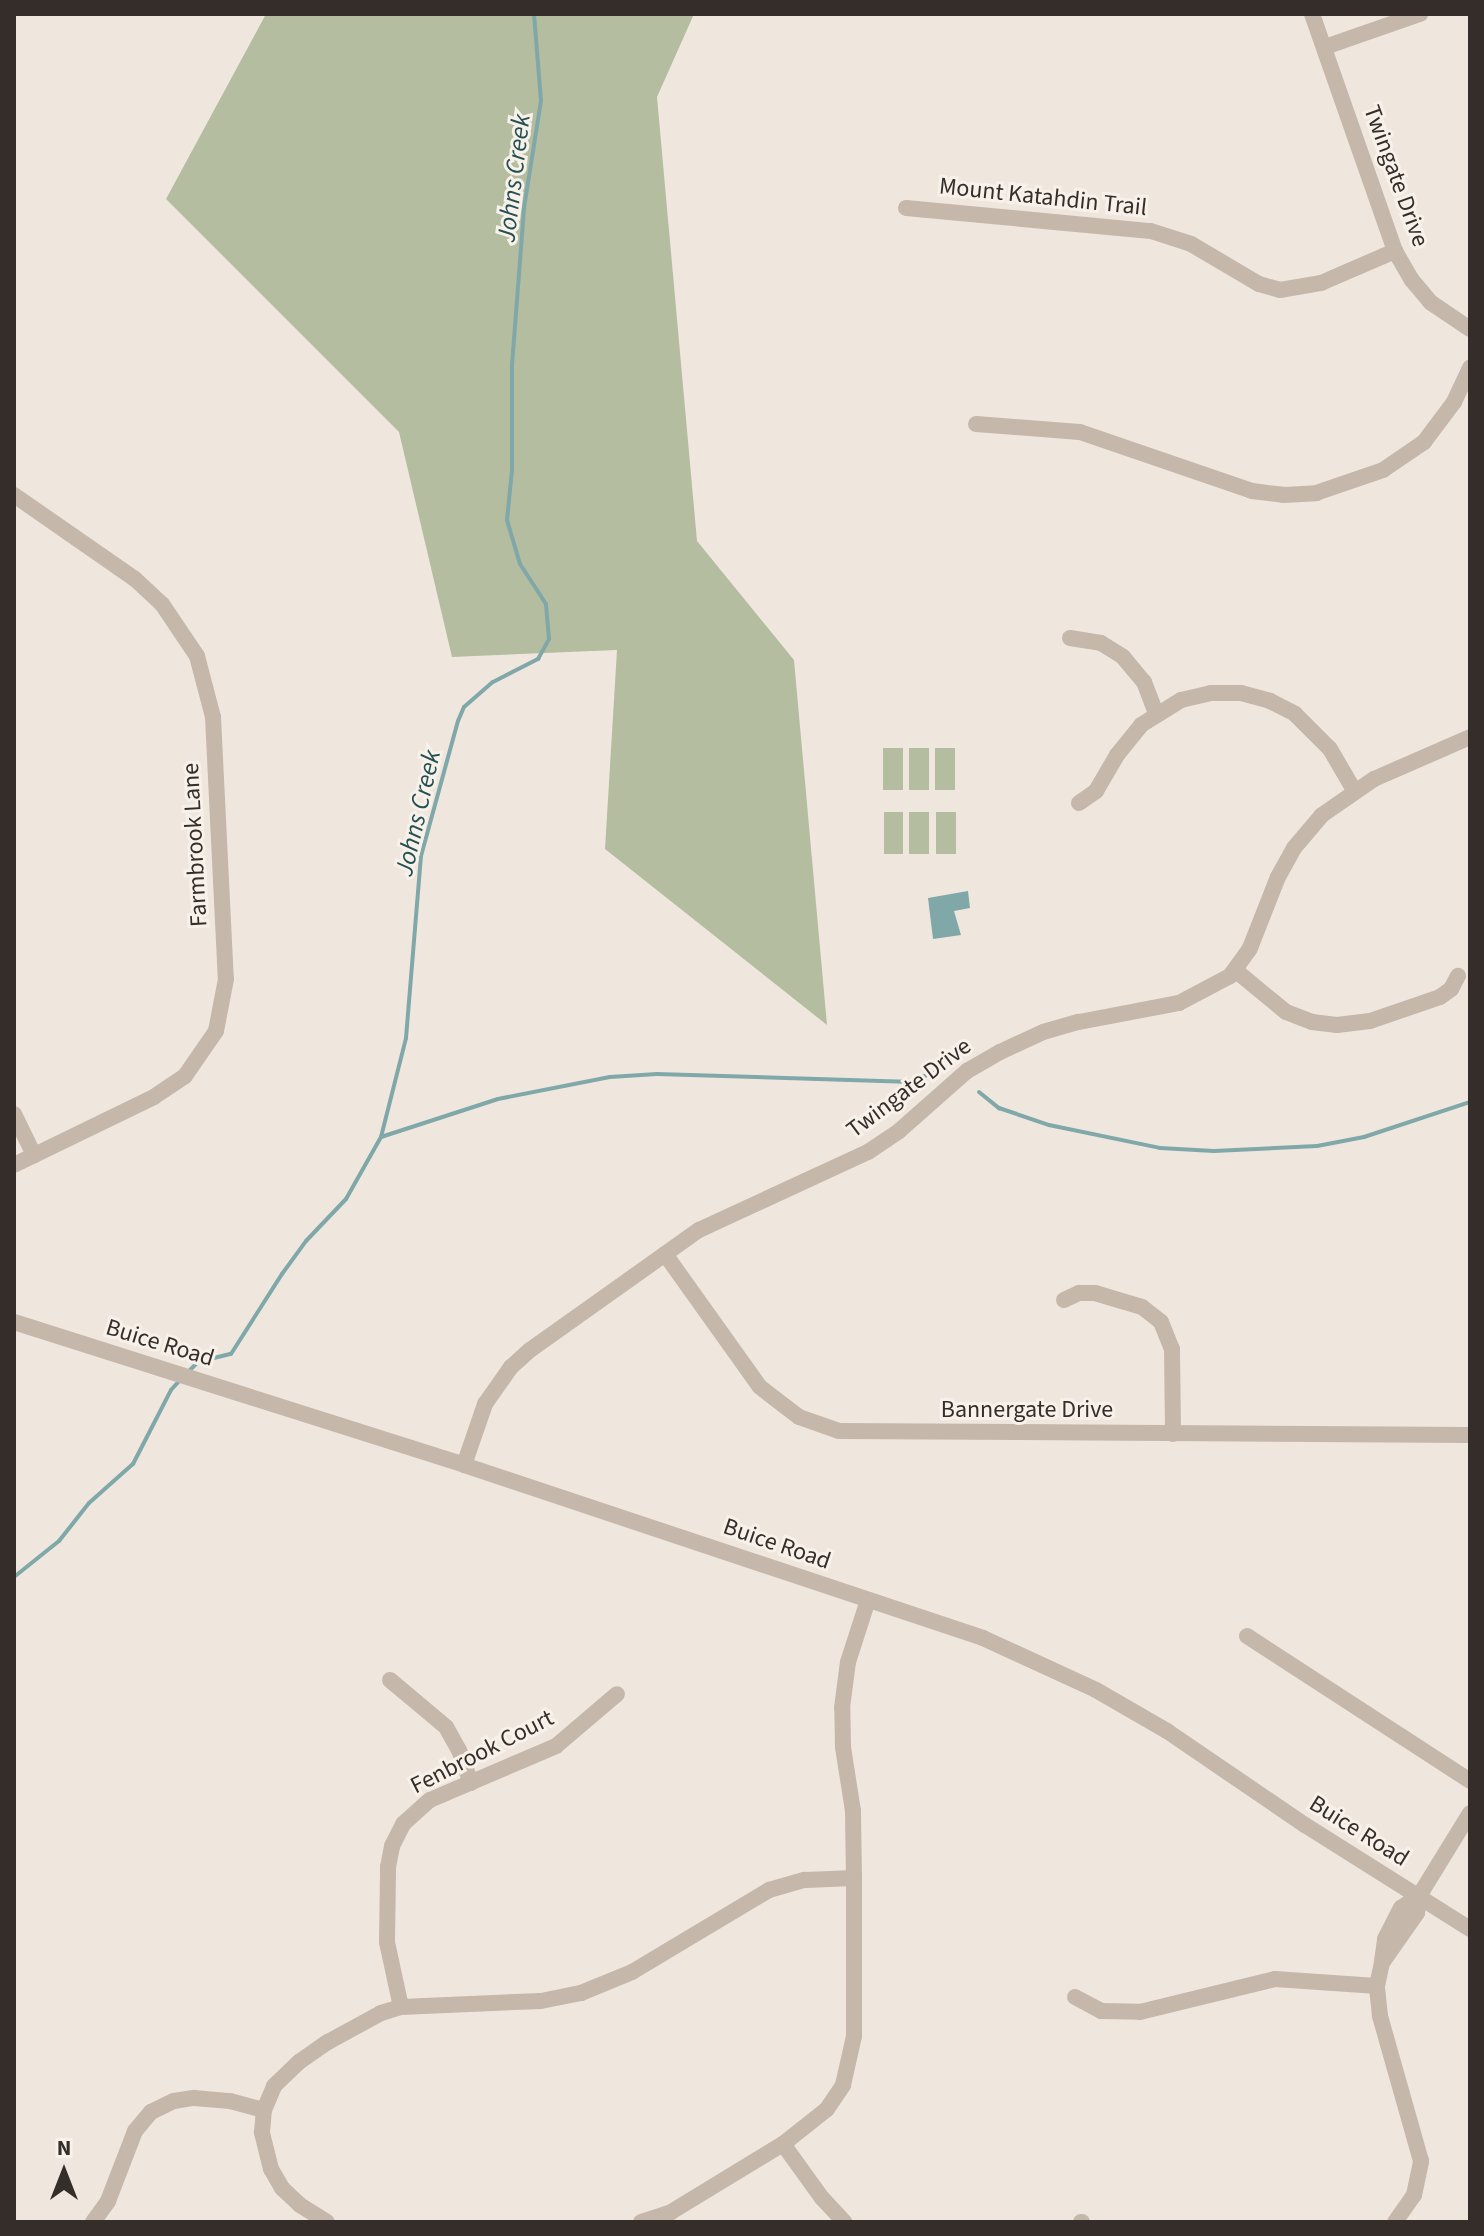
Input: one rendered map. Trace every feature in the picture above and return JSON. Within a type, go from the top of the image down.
[{"type":"street","name":"Twingate Drive","points":[[1312,14],[1395,251],[1411,279],[1430,302],[1470,329]]},
{"type":"street","points":[[1325,47],[1420,14]]},
{"type":"street","name":"Mount Katahdin Trail","points":[[906,208],[1151,231],[1191,244],[1259,284],[1280,290],[1321,283],[1395,251]]},
{"type":"street","points":[[976,424],[1080,432],[1252,491],[1283,495],[1316,493],[1383,470],[1424,442],[1454,402],[1470,367]]},
{"type":"street","name":"Farmbrook Lane","points":[[14,495],[135,579],[162,604],[197,656],[213,717],[226,979],[224,1006],[216,1031],[185,1076],[154,1097],[14,1165]]},
{"type":"street","points":[[1070,638],[1101,643],[1123,657],[1144,682],[1156,713]]},
{"type":"street","points":[[1079,803],[1096,791],[1128,739],[1156,713],[1181,700],[1211,693],[1241,693],[1270,701],[1295,714],[1316,732],[1354,790]]},
{"type":"street","name":"Twingate Drive","points":[[464,1465],[485,1404],[511,1367],[665,1254],[719,1218],[868,1152],[899,1131],[967,1071],[1017,1043],[1079,1022],[1179,1003],[1206,992],[1235,970],[1250,948],[1278,877],[1294,848],[1322,815],[1354,790],[1470,737]]},
{"type":"street","points":[[1235,970],[1286,1012],[1312,1022],[1337,1025],[1370,1021],[1440,997],[1451,989],[1458,976]]},
{"type":"street","points":[[14,1114],[34,1155]]},
{"type":"street","name":"Bannergate Drive","points":[[665,1254],[760,1387],[785,1409],[816,1425],[861,1433],[1470,1435]]},
{"type":"street","points":[[1064,1300],[1079,1293],[1095,1293],[1142,1307],[1161,1322],[1172,1349],[1173,1434]]},
{"type":"street","name":"Buice Road","points":[[14,1322],[464,1465],[983,1638],[1096,1690],[1167,1731],[1305,1825],[1470,1929]]},
{"type":"street","points":[[641,2222],[671,2212],[783,2144],[827,2109],[843,2085],[850,2066],[854,2036],[853,1811],[843,1747],[842,1708],[848,1662],[868,1600]]},
{"type":"street","points":[[1247,1636],[1470,1781]]},
{"type":"street","points":[[390,1680],[446,1727],[459,1750],[471,1783]]},
{"type":"street","name":"Fenbrook Court","points":[[401,2007],[387,1942],[392,1846],[403,1824],[419,1807],[556,1746],[617,1694]]},
{"type":"street","points":[[1395,2222],[1414,2195],[1421,2161],[1380,2016],[1377,1986],[1382,1963],[1417,1913],[1419,1896],[1470,1813]]},
{"type":"street","points":[[327,2222],[300,2205],[271,2169],[262,2132],[264,2110],[274,2086],[299,2062],[358,2025],[401,2007],[541,2001],[581,1993],[632,1972],[769,1890],[805,1880],[854,1878]]},
{"type":"street","points":[[1075,1997],[1101,2011],[1140,2012],[1275,1979],[1377,1986]]},
{"type":"street","points":[[93,2222],[108,2201],[135,2131],[151,2112],[174,2101],[194,2098],[230,2101],[264,2110]]},
{"type":"street","points":[[783,2144],[822,2198],[844,2222]]},
{"type":"green space","points":[[266,14],[694,14],[657,97],[697,541],[794,660],[827,1025],[605,849],[617,650],[452,657],[399,432],[166,199]]},
{"type":"green space","points":[[883,748],[903,748],[903,790],[883,790]]},
{"type":"green space","points":[[909,748],[929,748],[929,790],[909,790]]},
{"type":"green space","points":[[935,748],[955,748],[955,790],[935,790]]},
{"type":"green space","points":[[884,812],[903,812],[903,854],[884,854]]},
{"type":"green space","points":[[909,812],[929,812],[929,854],[909,854]]},
{"type":"green space","points":[[936,812],[956,812],[956,854],[936,854]]},
{"type":"water","points":[[968,891],[970,908],[954,911],[961,935],[933,939],[928,898]]},
{"type":"waterway","name":"Johns Creek","points":[[189,1371],[198,1362],[231,1354],[306,1241],[346,1199],[381,1137],[406,1038],[421,856],[458,721],[464,707],[493,682],[538,659],[549,639],[546,604],[520,564],[507,520],[512,470],[512,365],[524,208],[541,101],[534,14]]},
{"type":"waterway","points":[[381,1137],[498,1099],[610,1077],[657,1074],[905,1082],[940,1071]]},
{"type":"waterway","points":[[979,1092],[999,1108],[1049,1125],[1160,1148],[1214,1151],[1317,1146],[1364,1137],[1470,1102]]},
{"type":"waterway","name":"Johns Creek","points":[[14,1577],[59,1541],[89,1503],[133,1464],[171,1390],[180,1380]]}]
